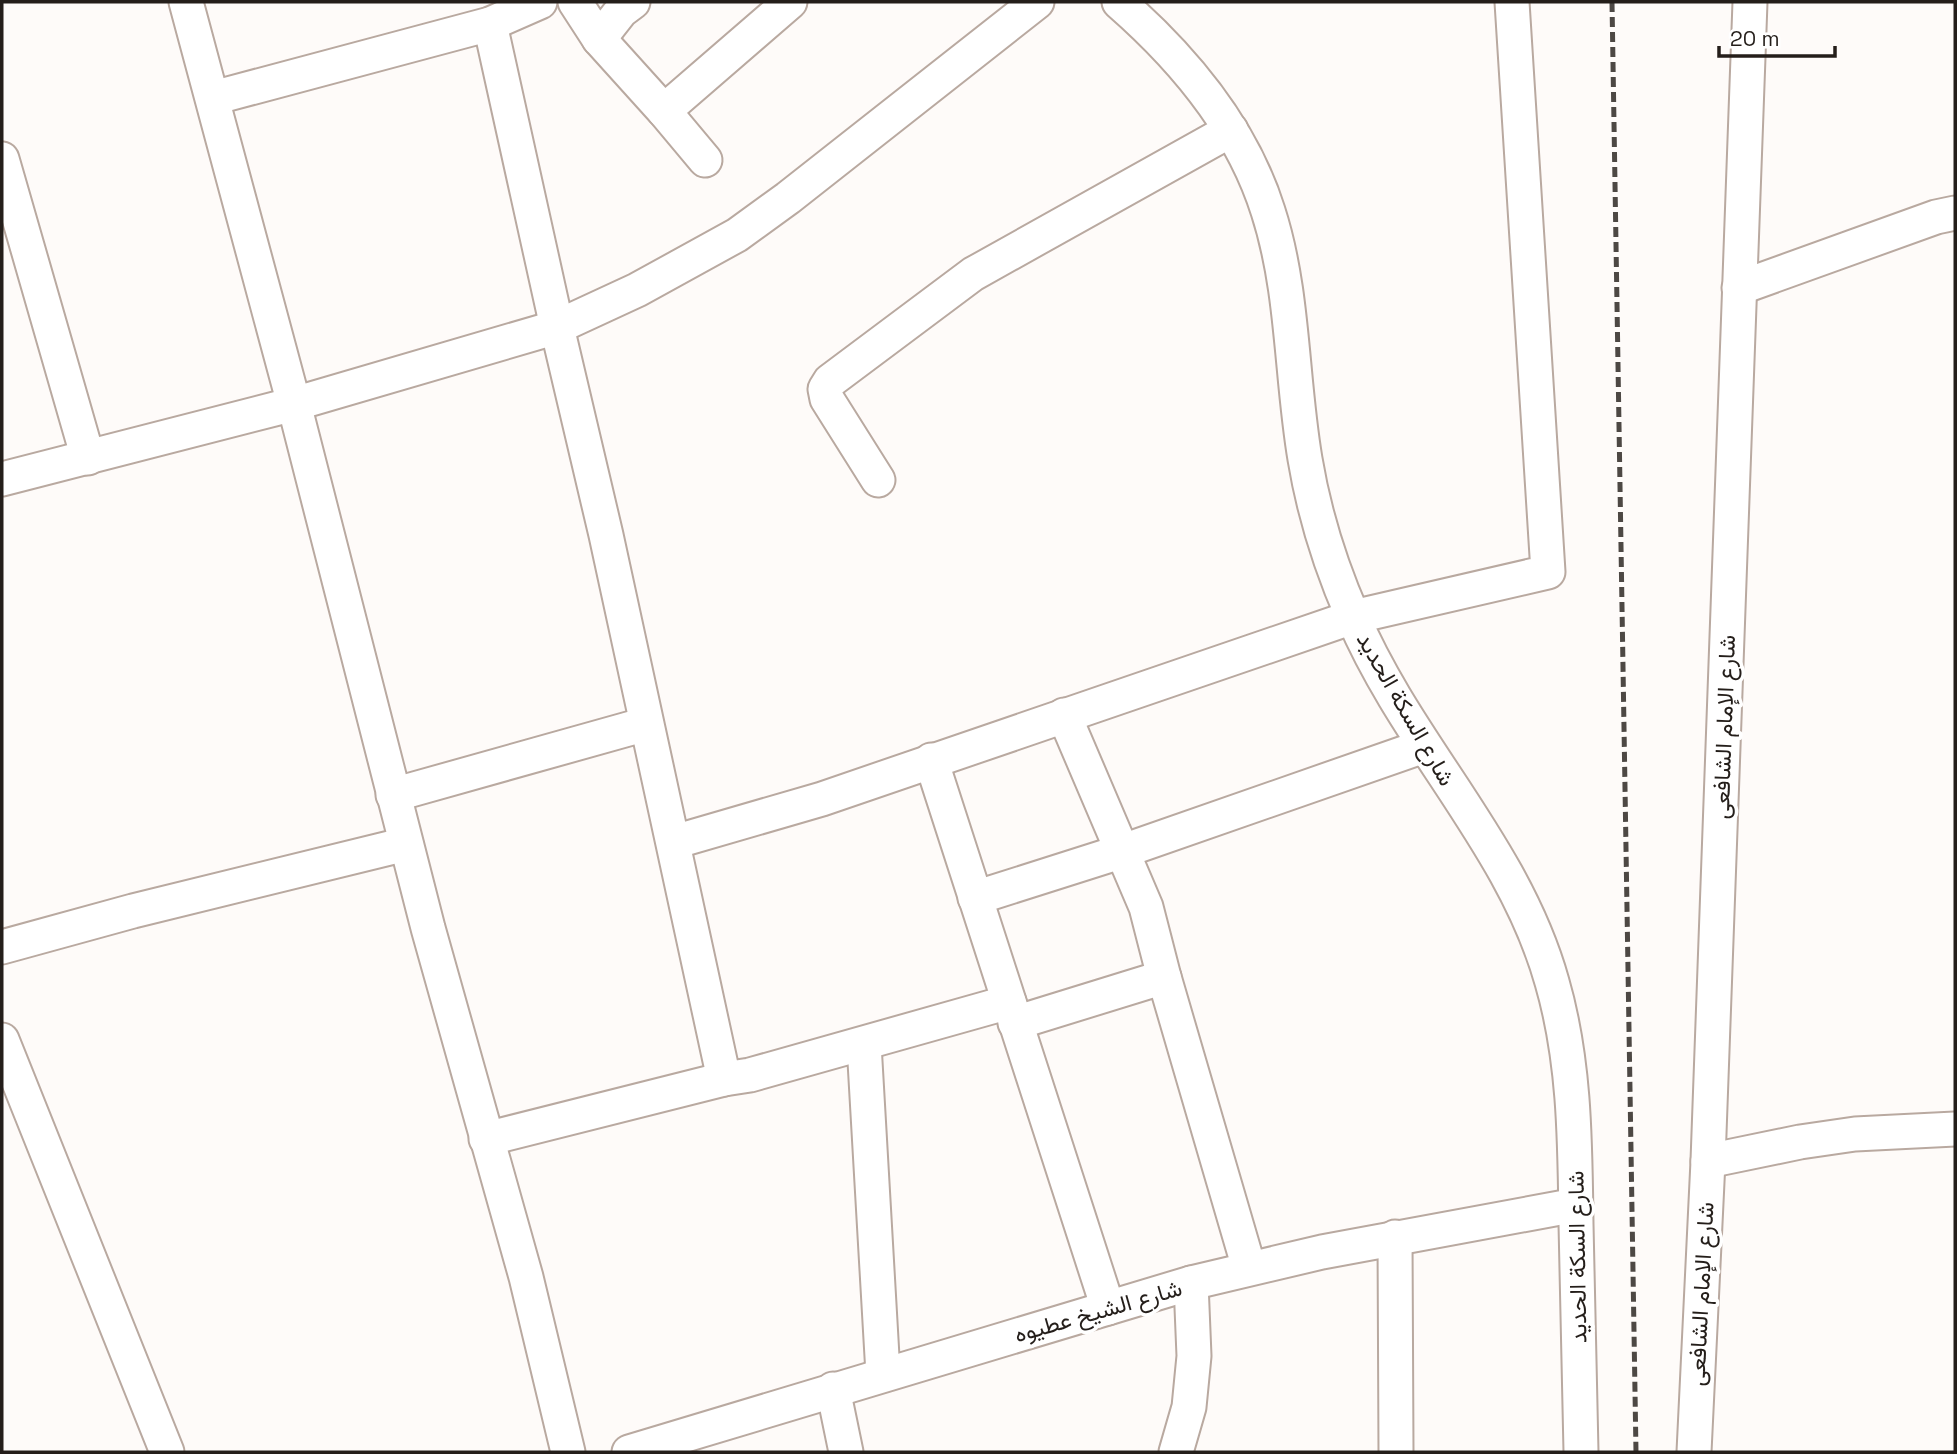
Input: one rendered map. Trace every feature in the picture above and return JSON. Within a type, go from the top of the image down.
[{"type":"street","points":[[186,2],[294,404],[406,845],[526,1277],[568,1452]]},
{"type":"street","points":[[213,98],[490,24],[540,2]]},
{"type":"street","points":[[575,2],[599,39],[705,160]]},
{"type":"street","points":[[599,39],[621,11],[632,2]]},
{"type":"street","points":[[664,111],[790,2]]},
{"type":"street","points":[[2,479],[294,404],[557,327],[637,290],[737,235],[789,198],[1037,2]]},
{"type":"street","name":"شارع السكة الحديد","points":[[1119,2],[1148,27],[1184,68],[1219,111],[1247,158],[1268,209],[1282,263],[1305,459],[1333,566],[1374,662],[1424,746],[1499,858],[1529,917],[1552,981],[1567,1046],[1574,1114],[1581,1452]]},
{"type":"street","points":[[674,842],[821,799],[1353,617],[1548,572],[1513,2]]},
{"type":"street","name":"شارع الإمام الشافعى","points":[[1694,1452],[1708,1161],[1750,2]]},
{"type":"street","points":[[490,24],[606,535],[724,1079]]},
{"type":"street","points":[[878,480],[827,399],[825,388],[830,381],[973,274],[1231,131]]},
{"type":"street","points":[[2,159],[88,457]]},
{"type":"street","points":[[1740,288],[1936,217],[1955,213]]},
{"type":"street","points":[[1064,715],[1146,907],[1249,1268]]},
{"type":"street","points":[[393,795],[646,724]]},
{"type":"street","points":[[975,898],[1123,851],[1424,746]]},
{"type":"street","points":[[931,760],[1108,1308]]},
{"type":"street","points":[[2,947],[133,911],[406,845]]},
{"type":"street","points":[[486,1139],[724,1079],[750,1075],[864,1044],[1164,977]]},
{"type":"street","points":[[2,1040],[167,1452]]},
{"type":"street","points":[[864,1044],[883,1374]]},
{"type":"street","points":[[1708,1161],[1854,1134],[1955,1129]]},
{"type":"street","name":"شارع الشيخ عطيوه","points":[[629,1452],[1191,1283],[1395,1237],[1576,1205]]},
{"type":"street","points":[[1395,1237],[1396,1452]]},
{"type":"street","points":[[1175,1452],[1189,1407],[1194,1356],[1191,1283]]},
{"type":"street","points":[[833,1389],[846,1452]]},
{"type":"railway","points":[[1612,2],[1636,1452]]}]
